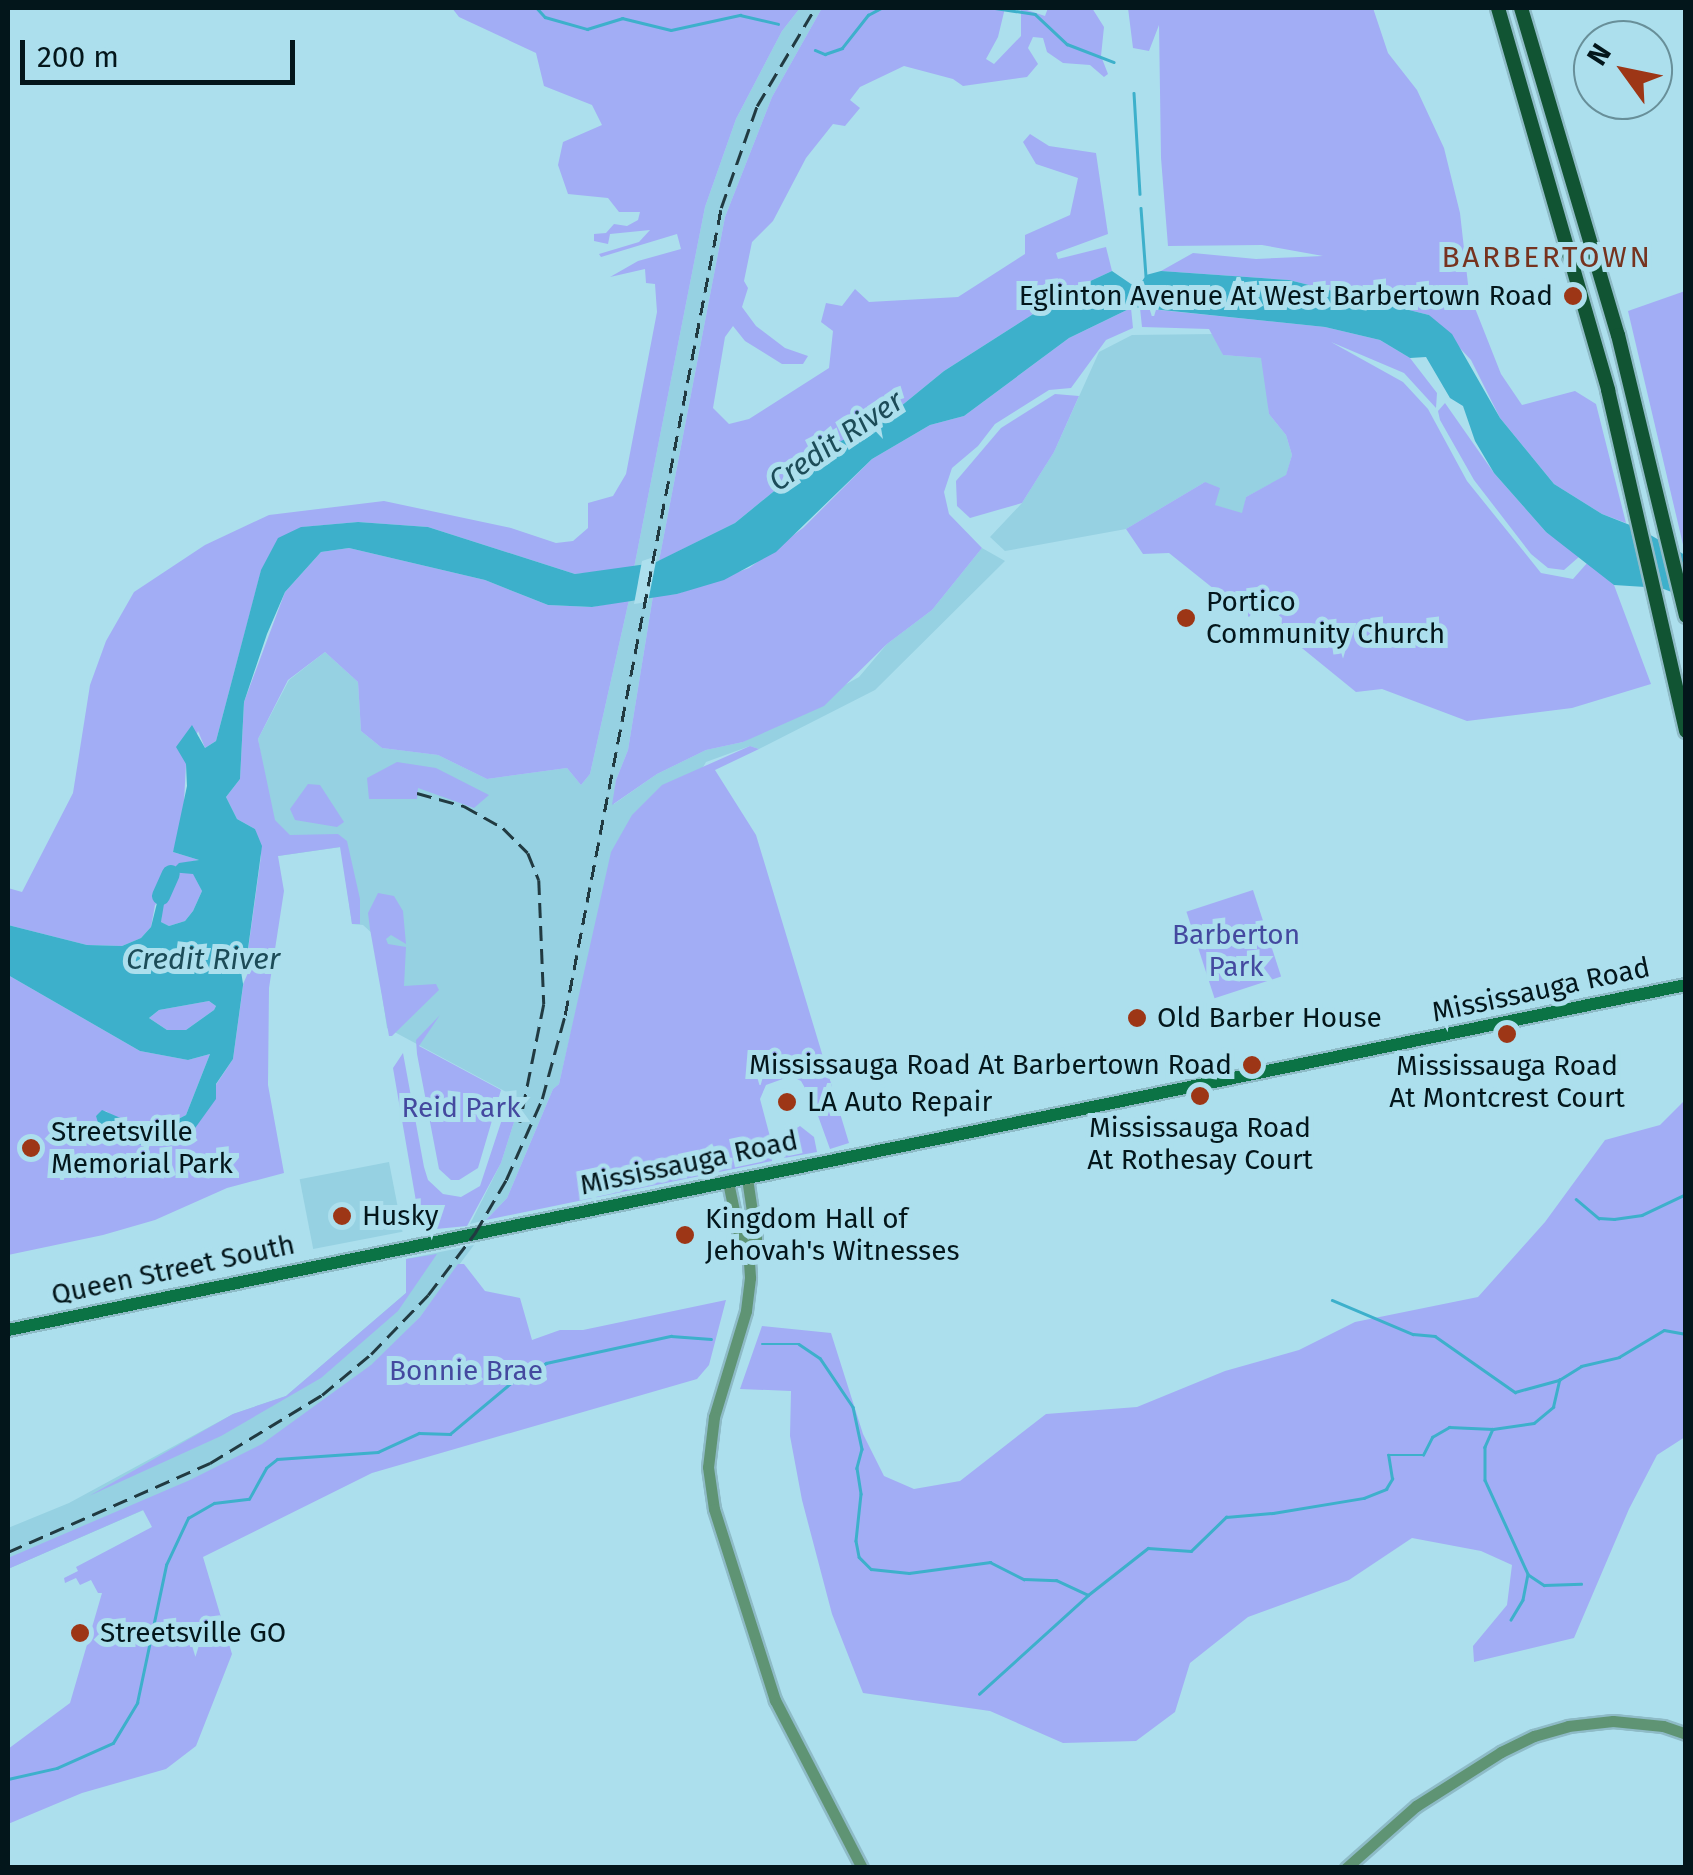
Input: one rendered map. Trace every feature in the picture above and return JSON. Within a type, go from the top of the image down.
[{"type":"main road","points":[[1498,8],[1561,214],[1625,455],[1686,731]]},
{"type":"main road","points":[[1521,8],[1582,207],[1649,455],[1686,616]]},
{"type":"main road","name":"Mississauga Road","points":[[467,1234],[1686,986]]},
{"type":"main road","name":"Queen Street South","points":[[8,1330],[467,1234]]},
{"type":"street","points":[[747,1178],[756,1238],[748,1248],[746,1311],[714,1417],[708,1468],[714,1510],[775,1700],[862,1868]]},
{"type":"street","points":[[728,1182],[740,1239],[748,1248]]},
{"type":"street","points":[[1346,1868],[1416,1806],[1534,1736],[1568,1726],[1613,1721],[1663,1726],[1686,1734]]},
{"type":"shaded area","points":[[800,8],[822,8],[772,97],[725,217],[659,561],[634,568],[705,207],[736,119],[782,31]]},
{"type":"shaded area","points":[[1214,334],[1223,355],[1261,358],[1265,364],[1269,414],[1286,435],[1292,455],[1286,476],[1246,497],[1243,514],[1214,505],[1205,482],[1126,529],[1005,551],[990,537],[1022,503],[1054,452],[1099,352],[1132,335]]},
{"type":"shaded area","points":[[982,548],[1005,561],[875,690],[759,749],[750,746],[706,762],[584,976],[559,1084],[553,1089],[507,1198],[486,1220],[470,1224],[501,1163],[521,1100],[387,1028],[373,934],[363,925],[352,924],[341,847],[278,856],[258,739],[289,680],[325,652],[358,682],[361,731],[382,748],[438,755],[487,779],[567,768],[581,785],[590,774],[629,600],[653,596],[628,750],[616,780],[614,804],[657,774],[706,750],[743,742],[859,677],[887,644],[932,610]]},
{"type":"shaded area","points":[[389,1162],[403,1232],[313,1249],[300,1179]]},
{"type":"shaded area","points":[[474,1245],[420,1317],[300,1442],[8,1569],[8,1528],[69,1503],[233,1414],[286,1396],[406,1293],[406,1259]]},
{"type":"green space","points":[[452,8],[800,8],[782,31],[736,119],[705,207],[634,568],[575,574],[428,527],[358,522],[302,527],[261,571],[216,741],[205,748],[198,731],[186,764],[183,820],[173,852],[199,860],[179,864],[179,871],[193,873],[202,891],[193,911],[185,921],[169,926],[161,922],[163,898],[155,905],[151,927],[141,938],[122,946],[87,945],[8,925],[8,888],[22,892],[73,793],[90,685],[106,641],[134,592],[205,545],[269,515],[384,501],[511,528],[556,543],[573,541],[588,528],[588,503],[613,496],[626,474],[657,312],[655,284],[646,283],[645,269],[610,277],[638,261],[681,249],[677,234],[601,257],[599,254],[639,242],[650,230],[610,234],[608,244],[594,241],[594,234],[606,233],[614,224],[627,226],[638,220],[640,212],[619,212],[608,198],[568,194],[558,165],[563,142],[602,125],[592,105],[544,86],[536,53],[459,17]]},
{"type":"green space","points":[[822,8],[1005,8],[998,37],[986,59],[994,64],[1021,36],[1021,8],[1045,16],[1048,8],[1092,8],[1104,27],[1101,56],[1108,74],[1104,77],[1090,65],[1063,63],[1047,52],[1043,38],[1033,37],[1028,48],[1038,64],[1027,77],[963,86],[953,79],[904,66],[860,87],[850,100],[860,108],[845,126],[833,124],[806,158],[773,221],[752,242],[744,281],[748,288],[742,307],[756,326],[785,348],[808,356],[803,364],[782,364],[745,341],[733,326],[725,337],[713,408],[729,424],[749,419],[829,368],[833,331],[821,322],[826,303],[842,306],[855,289],[869,302],[958,297],[1025,254],[1025,235],[1070,215],[1078,178],[1036,164],[1023,142],[1030,134],[1049,146],[1096,153],[1108,234],[1056,253],[1058,259],[1106,247],[1112,271],[1071,290],[944,371],[884,420],[842,441],[795,474],[735,523],[659,561],[725,217],[772,97]]},
{"type":"green space","points":[[1128,8],[1373,8],[1388,53],[1417,90],[1444,148],[1460,213],[1469,293],[1501,374],[1522,405],[1575,391],[1596,404],[1626,523],[1602,514],[1554,484],[1500,418],[1471,360],[1429,315],[1289,280],[1161,271],[1193,253],[1256,259],[1323,256],[1262,245],[1168,246],[1161,158],[1159,25],[1149,51],[1133,48]]},
{"type":"green space","points":[[1686,291],[1685,553],[1628,311]]},
{"type":"green space","points":[[1131,308],[1133,328],[1106,340],[1071,388],[1049,390],[995,424],[978,446],[952,468],[944,492],[949,514],[982,548],[932,610],[887,644],[824,706],[743,742],[706,750],[657,774],[612,805],[616,780],[628,750],[653,596],[677,594],[749,568],[803,528],[872,459],[930,425],[964,416],[1069,338]]},
{"type":"green space","points":[[1140,308],[1325,327],[1380,340],[1410,358],[1437,393],[1436,408],[1404,373],[1331,342],[1403,382],[1428,409],[1467,481],[1541,573],[1573,579],[1588,562],[1614,585],[1651,684],[1572,708],[1467,721],[1382,689],[1356,692],[1281,631],[1282,618],[1262,601],[1249,617],[1169,553],[1143,554],[1126,529],[1205,482],[1220,488],[1215,505],[1242,513],[1246,497],[1286,475],[1292,455],[1286,435],[1269,414],[1261,358],[1223,355],[1209,329],[1142,327]]},
{"type":"green space","points":[[1055,394],[1079,396],[1054,452],[1022,503],[970,518],[957,506],[956,481],[1001,428]]},
{"type":"green space","points":[[1445,403],[1494,473],[1546,532],[1580,556],[1564,570],[1548,568],[1531,554],[1474,480],[1440,420],[1438,411]]},
{"type":"green space","points":[[349,548],[485,580],[548,605],[592,607],[629,600],[590,774],[581,785],[567,768],[487,779],[438,755],[382,748],[361,731],[358,682],[325,652],[288,680],[258,739],[275,820],[290,835],[338,834],[347,841],[360,899],[360,924],[352,924],[340,847],[278,856],[284,891],[269,988],[268,1085],[284,1173],[227,1188],[155,1220],[8,1255],[8,975],[140,1051],[188,1060],[210,1054],[186,1115],[161,1128],[121,1121],[106,1111],[96,1116],[178,1142],[233,1059],[261,856],[255,829],[237,819],[226,797],[240,779],[244,702],[285,592],[321,552]]},
{"type":"green space","points":[[750,746],[759,749],[715,770],[756,835],[849,1143],[830,1149],[813,1102],[801,1081],[791,1076],[766,1085],[760,1099],[773,1148],[772,1161],[486,1220],[507,1198],[553,1089],[559,1084],[611,852],[632,815],[662,785]]},
{"type":"green space","points":[[397,762],[436,768],[489,795],[474,808],[418,788],[417,799],[369,799],[367,778]]},
{"type":"green space","points":[[308,784],[320,785],[344,822],[337,827],[295,820],[290,809]]},
{"type":"green space","name":"Barberton Park","points":[[1253,890],[1281,977],[1215,998],[1186,912]]},
{"type":"green space","points":[[378,893],[394,896],[403,911],[406,944],[391,935],[386,939],[388,944],[406,947],[404,986],[436,984],[439,990],[392,1036],[368,913]]},
{"type":"green space","points":[[209,1001],[216,1006],[214,1010],[186,1030],[167,1030],[149,1018],[159,1010]]},
{"type":"green space","name":"Reid Park","points":[[440,1015],[419,1046],[501,1090],[478,1168],[459,1180],[451,1180],[439,1169],[417,1054],[416,1040]]},
{"type":"green space","points":[[403,1053],[424,1167],[428,1180],[443,1194],[461,1197],[480,1186],[510,1095],[521,1100],[501,1163],[467,1226],[436,1229],[425,1225],[418,1213],[393,1068]]},
{"type":"green space","points":[[1685,1100],[1685,1437],[1657,1455],[1629,1509],[1574,1638],[1474,1662],[1473,1646],[1507,1605],[1512,1565],[1481,1551],[1412,1538],[1349,1580],[1248,1617],[1190,1663],[1175,1712],[1136,1741],[1063,1743],[990,1711],[863,1693],[832,1614],[802,1500],[790,1436],[791,1391],[740,1389],[762,1326],[831,1333],[863,1434],[884,1476],[914,1489],[960,1481],[1046,1414],[1137,1407],[1225,1371],[1299,1350],[1355,1322],[1478,1297],[1545,1222],[1605,1140],[1660,1125]]},
{"type":"green space","points":[[800,1126],[814,1137],[817,1152],[784,1158],[781,1138]]},
{"type":"green space","points":[[437,1254],[398,1311],[321,1378],[221,1436],[89,1496],[233,1414],[286,1396],[406,1293],[406,1259]]},
{"type":"green space","name":"Bonnie Brae","points":[[458,1264],[464,1264],[485,1291],[520,1298],[532,1340],[560,1330],[583,1330],[726,1300],[709,1365],[697,1379],[372,1473],[203,1557],[232,1654],[196,1746],[166,1769],[82,1793],[8,1824],[8,1749],[70,1703],[102,1593],[98,1593],[91,1580],[80,1585],[76,1578],[65,1583],[64,1578],[78,1571],[76,1567],[152,1527],[143,1510],[8,1569],[8,1558],[190,1480],[262,1444],[371,1365],[420,1317]]},
{"type":"water","name":"Credit River","points":[[1112,271],[1131,284],[1141,283],[1146,275],[1161,271],[1289,280],[1429,315],[1452,334],[1500,418],[1554,484],[1602,514],[1640,529],[1685,555],[1685,597],[1661,588],[1614,585],[1546,532],[1494,473],[1475,441],[1463,406],[1450,398],[1426,357],[1410,358],[1380,340],[1325,327],[1133,307],[1069,338],[964,416],[930,425],[872,459],[776,552],[724,580],[677,594],[592,607],[548,605],[485,580],[349,548],[321,552],[285,592],[267,634],[244,702],[240,779],[226,797],[237,819],[255,829],[262,846],[233,1059],[216,1084],[216,1099],[193,1131],[178,1142],[143,1145],[116,1140],[99,1126],[96,1116],[102,1110],[139,1126],[161,1128],[186,1115],[210,1054],[188,1060],[140,1051],[8,975],[8,925],[87,945],[122,946],[141,938],[151,927],[159,895],[164,904],[161,922],[169,926],[185,921],[193,911],[202,891],[193,874],[170,872],[179,863],[199,860],[173,852],[187,786],[186,764],[176,747],[192,725],[205,748],[216,741],[261,570],[278,538],[301,527],[358,522],[428,527],[575,574],[654,563],[735,523],[841,441],[884,420],[944,371],[1071,290]],"holes":[[[209,1001],[216,1006],[186,1030],[167,1030],[149,1018],[159,1010]]]},
{"type":"pier","points":[[657,556],[648,602],[634,604],[642,561]]},
{"type":"waterway","points":[[537,8],[545,17],[587,29],[622,18],[671,30],[740,15],[778,24]]},
{"type":"waterway","points":[[815,50],[825,54],[842,48],[868,15],[881,8]]},
{"type":"waterway","points":[[995,8],[1035,14],[1067,44],[1114,62]]},
{"type":"waterway","points":[[1134,93],[1140,194]]},
{"type":"waterway","points":[[1141,208],[1146,276]]},
{"type":"waterway","name":"Credit River","points":[[161,896],[171,874]]},
{"type":"waterway","points":[[1576,1199],[1599,1218],[1614,1219],[1642,1215],[1686,1194]]},
{"type":"waterway","points":[[1332,1300],[1413,1334],[1435,1336],[1515,1392],[1559,1380]]},
{"type":"waterway","points":[[762,1344],[799,1344],[820,1358],[853,1407],[862,1449],[857,1468],[861,1494],[856,1541],[859,1557],[871,1569],[909,1573],[990,1562],[1024,1579],[1056,1580],[1088,1595],[1148,1548],[1191,1551],[1226,1517],[1364,1498],[1386,1489],[1392,1479],[1388,1455],[1423,1455],[1432,1437],[1449,1427],[1493,1429],[1534,1423],[1553,1407],[1559,1380],[1581,1366],[1619,1357],[1664,1330],[1686,1334]]},
{"type":"waterway","points":[[8,1779],[57,1768],[113,1743],[137,1703],[166,1565],[188,1518],[214,1503],[249,1499],[266,1468],[277,1459],[378,1452],[419,1433],[450,1434],[512,1382],[546,1363],[671,1336],[711,1339]]},
{"type":"waterway","points":[[1493,1429],[1485,1447],[1485,1480],[1528,1574],[1523,1600],[1511,1620]]},
{"type":"waterway","points":[[1529,1575],[1544,1585],[1581,1584]]},
{"type":"waterway","points":[[979,1694],[1088,1595]]},
{"type":"railway","points":[[8,1552],[210,1463],[322,1395],[371,1354],[428,1295],[475,1233],[506,1180],[542,1099],[565,1015],[721,208],[757,106],[815,8]]},
{"type":"railway","points":[[417,793],[464,806],[503,828],[528,853],[539,880],[544,1004],[520,1123]]},
{"type":"place","name":"Eglinton Avenue At West Barbertown Road","points":[[1573,296]]},
{"type":"place","name":"Portico Community Church","points":[[1186,618]]},
{"type":"place","name":"Old Barber House","points":[[1137,1018]]},
{"type":"place","name":"Mississauga Road At Montcrest Court","points":[[1507,1034]]},
{"type":"place","name":"Mississauga Road At Barbertown Road","points":[[1252,1065]]},
{"type":"place","name":"Mississauga Road At Rothesay Court","points":[[1200,1096]]},
{"type":"place","name":"LA Auto Repair","points":[[787,1102]]},
{"type":"place","name":"Streetsville Memorial Park","points":[[31,1148]]},
{"type":"place","name":"Husky","points":[[342,1216]]},
{"type":"place","name":"Kingdom Hall of Jehovah's Witnesses","points":[[685,1235]]},
{"type":"place","name":"Streetsville GO","points":[[80,1633]]},
{"type":"district","name":"BARBERTOWN","points":[[1547,257]]}]
